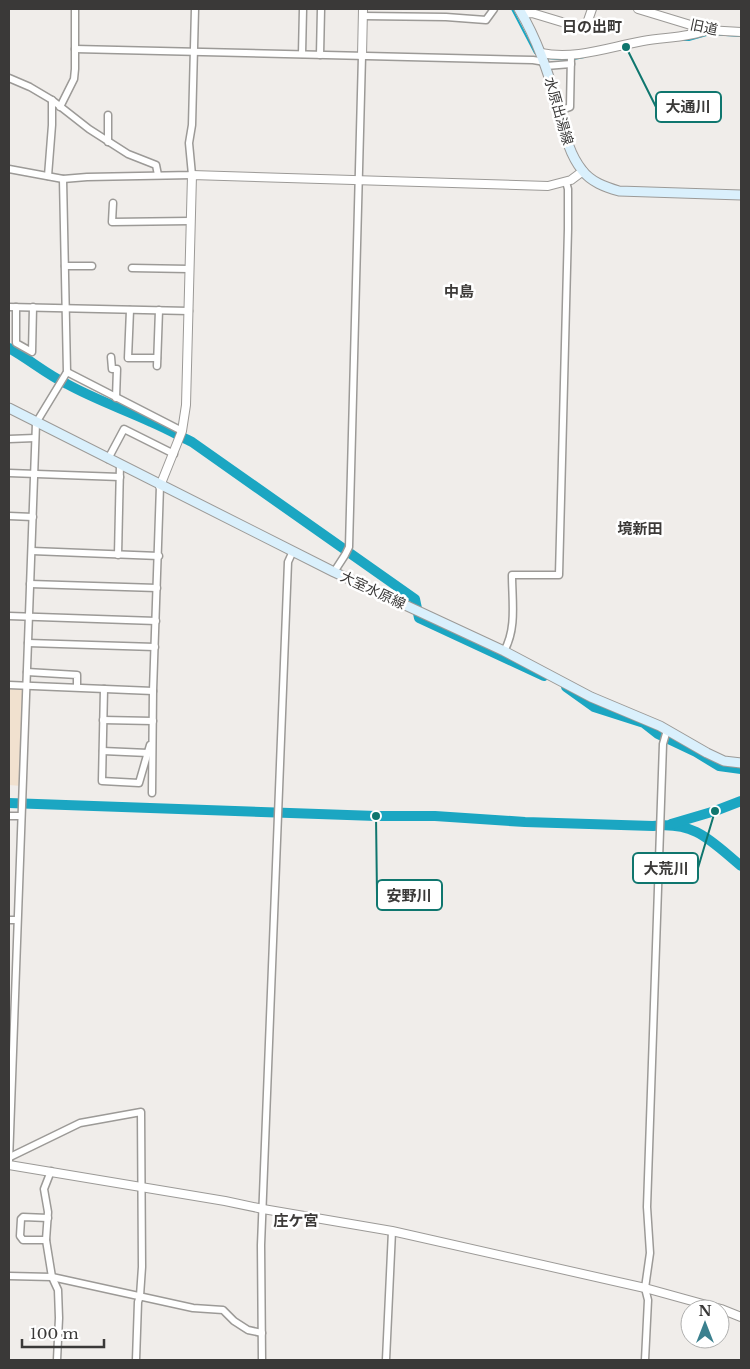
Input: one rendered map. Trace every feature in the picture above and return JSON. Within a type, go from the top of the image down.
[{"type":"main road","name":"水原出湯線","points":[[520,11],[544,59],[572,155],[583,171],[601,185],[619,191],[741,195]]},
{"type":"main road","name":"大室水原線","points":[[9,408],[160,486],[334,572],[504,651],[666,735],[724,761],[741,762]]},
{"type":"street","points":[[60,107],[74,79],[75,9]]},
{"type":"street","points":[[152,793],[153,691],[160,486],[182,431],[186,405],[192,175],[189,143],[192,125],[195,9]]},
{"type":"street","points":[[302,54],[303,9]]},
{"type":"street","points":[[320,55],[321,9]]},
{"type":"street","points":[[334,572],[346,555],[349,547],[357,181],[363,13],[486,20],[494,9]]},
{"type":"street","points":[[520,11],[585,29],[592,9]]},
{"type":"street","name":"旧道","points":[[638,9],[707,30],[741,32]]},
{"type":"street","points":[[74,49],[571,60],[643,41],[698,34],[707,30]]},
{"type":"street","points":[[544,59],[571,60]]},
{"type":"street","points":[[560,111],[570,107],[571,60]]},
{"type":"street","points":[[9,78],[52,100],[108,142],[128,154],[156,165],[158,175]]},
{"type":"street","points":[[48,176],[52,100]]},
{"type":"street","points":[[108,115],[108,142]]},
{"type":"street","points":[[9,169],[63,179],[158,175],[287,176],[357,181],[548,186],[566,182],[583,171]]},
{"type":"street","points":[[9,1161],[21,788],[27,685],[36,423],[67,372],[63,179]]},
{"type":"street","points":[[504,651],[510,641],[512,628],[512,575],[558,575],[568,229],[568,189],[566,182]]},
{"type":"street","points":[[113,203],[112,222],[190,221]]},
{"type":"street","points":[[65,266],[92,266]]},
{"type":"street","points":[[132,268],[189,269]]},
{"type":"street","points":[[9,307],[189,311]]},
{"type":"street","points":[[16,307],[16,343],[32,352],[33,307]]},
{"type":"street","points":[[130,310],[128,358],[157,358]]},
{"type":"street","points":[[158,366],[159,310]]},
{"type":"street","points":[[111,357],[112,369],[117,369],[116,398]]},
{"type":"street","points":[[67,372],[182,431]]},
{"type":"street","points":[[108,459],[124,429],[174,454]]},
{"type":"street","points":[[9,438],[35,438]]},
{"type":"street","points":[[118,555],[120,465]]},
{"type":"street","points":[[9,473],[120,477]]},
{"type":"street","points":[[9,516],[33,517]]},
{"type":"street","points":[[262,1360],[261,1245],[277,823],[288,562],[293,551]]},
{"type":"street","points":[[32,552],[158,556]]},
{"type":"street","points":[[30,584],[157,588]]},
{"type":"street","points":[[9,616],[156,621]]},
{"type":"street","points":[[28,643],[155,647]]},
{"type":"street","points":[[27,672],[77,675],[77,688]]},
{"type":"street","points":[[9,685],[153,691]]},
{"type":"street","points":[[104,689],[102,781],[139,782],[152,736]]},
{"type":"street","points":[[104,720],[153,722]]},
{"type":"street","points":[[645,1360],[648,1300],[645,1288],[650,1253],[647,1206],[660,813],[666,735]]},
{"type":"street","points":[[103,750],[148,753]]},
{"type":"street","points":[[9,816],[21,815]]},
{"type":"street","points":[[9,920],[17,920]]},
{"type":"street","points":[[9,1161],[80,1123],[141,1112],[142,1267],[138,1302],[136,1360]]},
{"type":"street","points":[[9,1161],[50,1172],[225,1200],[263,1209],[392,1231],[645,1288],[721,1309],[741,1317]]},
{"type":"street","points":[[50,1172],[44,1189],[48,1206],[46,1240],[52,1277],[58,1290],[58,1360]]},
{"type":"street","points":[[46,1240],[23,1240],[20,1236],[20,1220],[23,1217],[48,1218]]},
{"type":"street","points":[[386,1360],[392,1231]]},
{"type":"street","points":[[9,1276],[52,1277],[193,1308],[223,1310],[234,1321],[248,1330],[262,1333]]},
{"type":"shaded area","points":[[9,688],[24,689],[21,786],[9,785]]},
{"type":"waterway","points":[[512,9],[535,53],[538,55]]},
{"type":"waterway","points":[[680,40],[689,40],[710,34],[741,36]]},
{"type":"waterway","points":[[574,59],[584,57]]},
{"type":"waterway","points":[[547,58],[569,60]]},
{"type":"waterway","points":[[9,348],[52,376],[77,389],[192,442],[415,599],[419,618],[544,676]]},
{"type":"waterway","points":[[566,687],[594,707],[644,723],[658,734],[696,752],[719,766],[741,769]]},
{"type":"waterway","points":[[671,824],[741,801]]},
{"type":"waterway","points":[[9,803],[376,816],[435,816],[525,822],[668,825],[691,830],[702,835],[741,866]]},
{"type":"place","name":"大通川","points":[[626,47]]},
{"type":"place","name":"大荒川","points":[[715,811]]},
{"type":"place","name":"安野川","points":[[376,816]]},
{"type":"district","name":"日の出町","points":[[592,26]]},
{"type":"district","name":"中島","points":[[459,291]]},
{"type":"district","name":"境新田","points":[[640,528]]},
{"type":"district","name":"庄ケ宮","points":[[296,1220]]}]
